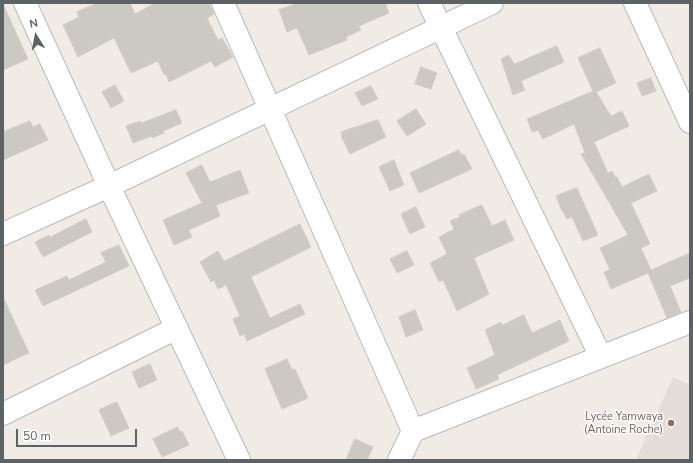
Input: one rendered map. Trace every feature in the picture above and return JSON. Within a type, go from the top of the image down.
[{"type":"street","points":[[25,3],[109,186],[239,460]]},
{"type":"street","points":[[223,3],[413,430]]},
{"type":"street","points":[[429,3],[601,357]]},
{"type":"street","points":[[3,234],[109,186],[492,3]]},
{"type":"street","points":[[635,3],[690,122]]},
{"type":"street","points":[[399,460],[413,430],[690,322]]},
{"type":"street","points":[[3,414],[177,328]]},
{"type":"shaded area","name":"Lycée Yamwaya (Antoine Roche)","points":[[673,377],[690,385],[690,460],[636,460]]},
{"type":"building","points":[[98,3],[130,3],[135,14],[155,3],[209,3],[214,14],[207,18],[218,40],[222,38],[233,57],[215,67],[211,61],[169,82],[158,61],[131,73],[114,38],[78,57],[63,25],[79,17],[77,12]]},
{"type":"building","points":[[298,3],[385,3],[389,13],[359,26],[361,30],[346,37],[347,40],[309,55],[297,28],[287,32],[279,10]]},
{"type":"building","points":[[3,4],[28,59],[3,70]]},
{"type":"building","points":[[557,46],[564,62],[521,81],[525,90],[513,95],[501,59],[509,55],[514,64]]},
{"type":"building","points":[[600,48],[616,83],[596,92],[611,116],[622,111],[629,126],[594,142],[608,173],[612,171],[622,187],[649,174],[657,191],[631,203],[650,244],[641,248],[651,270],[690,253],[690,278],[670,286],[681,312],[667,318],[648,273],[611,289],[604,272],[610,270],[600,248],[628,235],[581,154],[585,153],[574,124],[543,139],[538,130],[532,132],[527,119],[593,91],[578,58]]},
{"type":"building","points":[[421,67],[437,73],[431,89],[415,84]]},
{"type":"building","points":[[651,78],[656,91],[642,96],[637,83]]},
{"type":"building","points":[[115,85],[124,101],[111,108],[102,92]]},
{"type":"building","points":[[371,86],[378,99],[362,106],[355,93]]},
{"type":"building","points":[[416,109],[426,124],[407,136],[397,121]]},
{"type":"building","points":[[176,110],[182,123],[163,131],[164,133],[152,138],[152,136],[133,143],[126,126],[140,121],[141,123]]},
{"type":"building","points":[[378,120],[386,137],[350,154],[342,138],[341,132]]},
{"type":"building","points":[[30,121],[33,127],[40,124],[48,140],[3,160],[3,132]]},
{"type":"building","points":[[459,150],[461,155],[464,154],[472,169],[419,193],[410,173]]},
{"type":"building","points":[[394,160],[404,185],[390,191],[379,167]]},
{"type":"building","points":[[202,165],[210,182],[240,170],[249,193],[216,205],[220,216],[189,230],[192,237],[174,245],[163,220],[202,203],[186,173]]},
{"type":"building","points":[[577,188],[598,235],[583,241],[572,217],[567,219],[556,196]]},
{"type":"building","points":[[482,205],[492,226],[505,220],[514,240],[474,258],[489,294],[457,311],[443,280],[439,282],[430,263],[447,254],[439,237],[454,229],[450,221],[460,217],[459,215]]},
{"type":"building","points":[[416,207],[425,227],[410,234],[401,214]]},
{"type":"building","points":[[86,219],[92,232],[43,257],[35,242],[49,235],[50,237]]},
{"type":"building","points":[[300,224],[311,247],[251,277],[270,318],[300,304],[305,314],[247,341],[244,334],[240,336],[233,319],[240,316],[226,285],[218,289],[214,280],[211,282],[200,262],[218,251],[224,261]]},
{"type":"building","points":[[119,245],[129,266],[43,306],[35,290],[67,276],[69,280],[106,262],[101,253]]},
{"type":"building","points":[[407,251],[414,265],[397,273],[390,259]]},
{"type":"building","points":[[3,297],[29,353],[3,365]]},
{"type":"building","points":[[415,310],[423,330],[406,337],[399,317]]},
{"type":"building","points":[[524,315],[532,333],[560,320],[569,341],[497,375],[499,379],[476,389],[467,368],[495,355],[485,330],[501,322],[502,325]]},
{"type":"building","points":[[287,359],[292,370],[295,369],[308,398],[282,409],[265,369]]},
{"type":"building","points":[[150,364],[157,380],[139,388],[132,372]]},
{"type":"building","points":[[117,402],[129,428],[111,436],[99,410]]},
{"type":"building","points":[[178,427],[180,432],[182,431],[189,445],[162,457],[153,439]]},
{"type":"building","points":[[355,439],[373,447],[367,460],[346,460]]},
{"type":"place","name":"Lycée Yamwaya (Antoine Roche)","points":[[671,423]]}]
